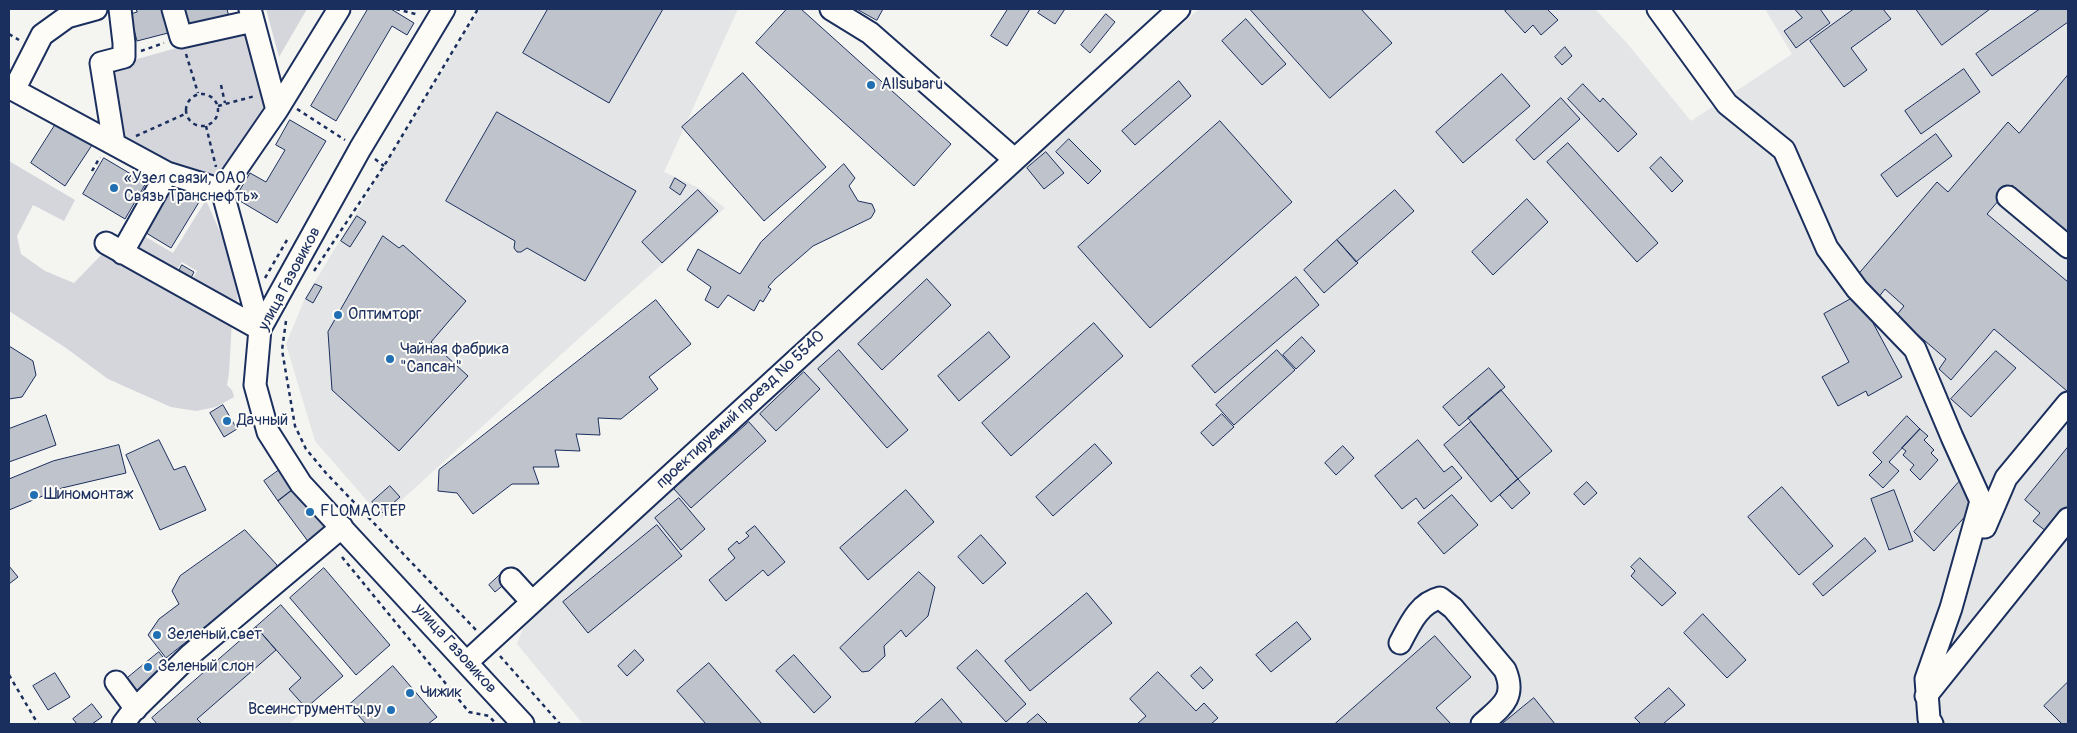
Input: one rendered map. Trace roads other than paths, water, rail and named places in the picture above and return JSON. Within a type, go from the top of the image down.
[{"type":"street","points":[[96,9],[67,17],[42,35],[11,88],[167,173],[222,190]]},
{"type":"street","points":[[114,144],[101,63],[124,57],[120,9]]},
{"type":"street","points":[[173,9],[181,37],[252,15],[280,102]]},
{"type":"street","points":[[260,329],[222,190],[340,9]]},
{"type":"street","name":"улица Газовиков","points":[[444,9],[360,149],[260,329],[255,385],[268,432],[301,484],[523,724]]},
{"type":"street","points":[[831,9],[870,32],[1014,159]]},
{"type":"street","name":"проектируемый проезд № 5540","points":[[467,662],[1178,9]]},
{"type":"street","points":[[1658,9],[1727,104],[1784,150],[1826,248],[1857,289],[1915,349],[1981,501],[1951,608]]},
{"type":"street","points":[[167,173],[114,248],[260,329]]},
{"type":"street","points":[[2008,197],[2068,247]]},
{"type":"street","points":[[1932,724],[1929,719],[1926,679],[1951,608],[2006,478],[2068,403]]},
{"type":"street","points":[[1926,696],[2068,519]]},
{"type":"street","points":[[116,682],[133,717],[190,655],[342,527]]},
{"type":"street","points":[[511,579],[532,602]]},
{"type":"street","points":[[1400,642],[1415,615],[1430,601],[1440,598],[1453,608],[1505,670],[1511,683],[1505,704],[1482,724]]},
{"type":"place","name":"Allsubaru","points":[[871,85]]},
{"type":"place","name":"«Узел связи, ОАО Связь Транснефть»","points":[[114,188]]},
{"type":"place","name":"Оптимторг","points":[[338,315]]},
{"type":"place","name":"Чайная фабрика \"Сапсан\"","points":[[390,359]]},
{"type":"place","name":"Дачный","points":[[227,421]]},
{"type":"place","name":"Шиномонтаж","points":[[34,495]]},
{"type":"place","name":"FLOМАСТЕР","points":[[310,512]]},
{"type":"place","name":"Зеленый свет","points":[[157,635]]},
{"type":"place","name":"Зеленый слон","points":[[148,667]]},
{"type":"place","name":"Чижик","points":[[410,693]]},
{"type":"place","name":"Всеинструменты.ру","points":[[391,710]]}]
